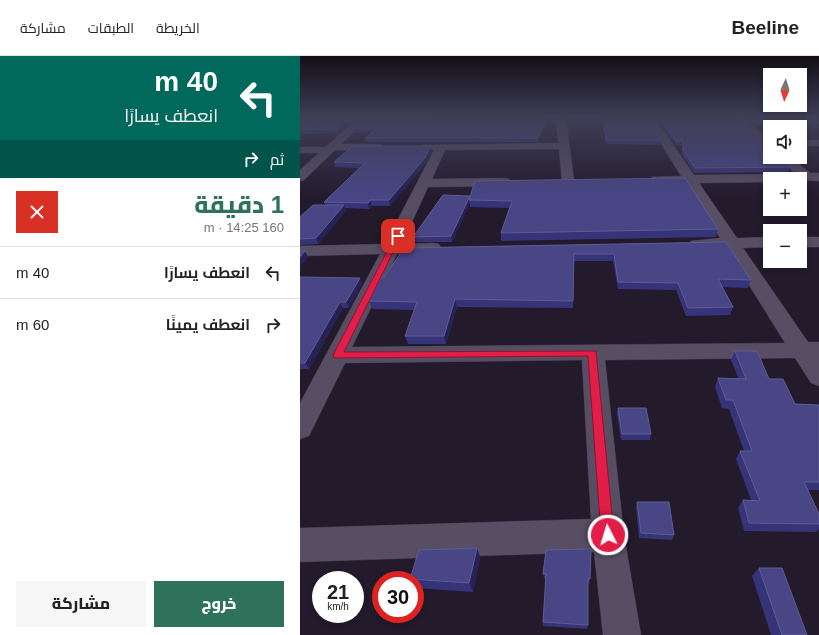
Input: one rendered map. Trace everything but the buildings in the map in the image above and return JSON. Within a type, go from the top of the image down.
[{"type":"street","points":[[300,177],[333,145]]},
{"type":"street","points":[[667,145],[731,243],[810,351],[819,377]]},
{"type":"street","points":[[417,147],[564,146],[568,181]]},
{"type":"street","points":[[300,150],[394,147]]},
{"type":"street","points":[[300,428],[441,147]]},
{"type":"street","points":[[794,164],[813,177]]},
{"type":"street","points":[[644,180],[813,177]]},
{"type":"street","points":[[553,181],[584,181]]},
{"type":"street","points":[[423,183],[515,182]]},
{"type":"street","points":[[684,244],[763,242]]},
{"type":"street","points":[[807,242],[819,242]]},
{"type":"street","points":[[300,251],[447,248]]},
{"type":"street","points":[[337,355],[810,351]]},
{"type":"street","points":[[593,353],[608,535],[622,635]]},
{"type":"street","points":[[300,545],[608,535]]},
{"type":"route","points":[[398,236],[337,355],[593,353],[608,535]]}]
